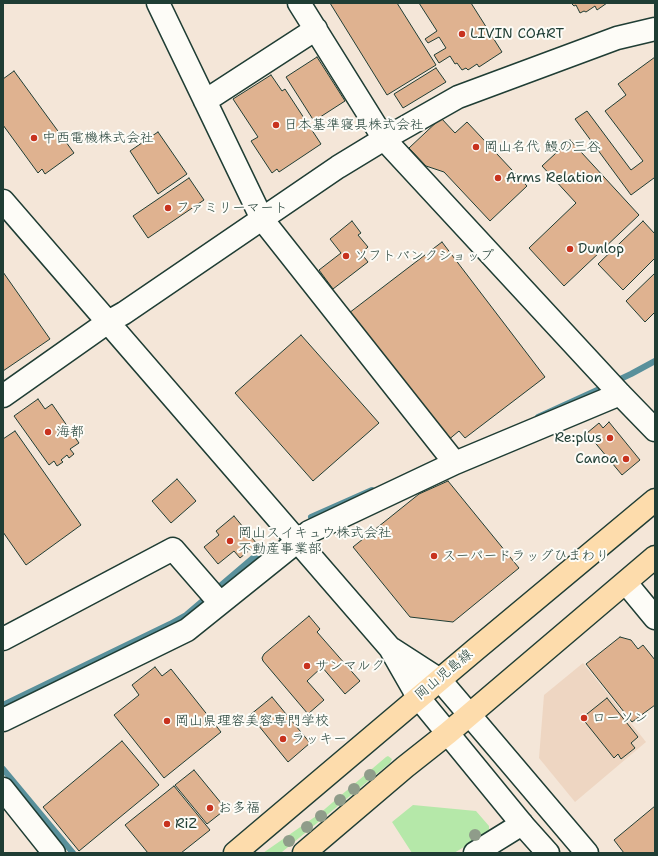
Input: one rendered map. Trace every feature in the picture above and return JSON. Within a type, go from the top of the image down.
[{"type":"main road","name":"岡山児島線","points":[[235,853],[418,697],[655,500]]},
{"type":"main road","points":[[304,853],[405,767],[448,734],[655,557]]},
{"type":"street","points":[[158,3],[262,219],[451,458]]},
{"type":"street","points":[[299,3],[384,139],[655,430]]},
{"type":"street","points":[[205,101],[316,29]]},
{"type":"street","points":[[3,396],[108,322],[124,313],[338,167],[458,97],[617,38],[655,29]]},
{"type":"street","points":[[3,201],[390,648],[418,697],[522,824],[548,853]]},
{"type":"street","points":[[3,720],[187,630],[214,597],[298,541],[309,532],[451,458],[614,387]]},
{"type":"street","points":[[3,639],[173,549],[214,597]]},
{"type":"street","points":[[626,583],[655,618]]},
{"type":"street","points":[[390,648],[440,680],[587,853]]},
{"type":"street","points":[[3,789],[50,852]]},
{"type":"street","points":[[475,853],[522,824]]},
{"type":"shaded area","name":"ローソン","points":[[583,663],[646,742],[575,802],[539,758],[544,695]]},
{"type":"green space","points":[[388,756],[392,759],[390,763],[281,853],[263,853],[319,814]]},
{"type":"green space","points":[[413,805],[476,811],[489,826],[489,832],[454,853],[412,853],[392,822]]},
{"type":"building","points":[[330,3],[397,3],[436,65],[387,95]]},
{"type":"building","name":"LIVIN COART","points":[[419,3],[471,3],[502,52],[479,67],[477,64],[468,70],[466,68],[462,70],[457,63],[455,64],[450,56],[439,63],[434,55],[446,48],[439,37],[428,43],[425,39],[437,31]]},
{"type":"building","points":[[571,3],[607,3],[597,10],[595,6],[586,12],[584,11],[580,13],[576,5],[574,6]]},
{"type":"building","points":[[317,57],[345,101],[314,121],[286,77]]},
{"type":"building","points":[[655,57],[655,179],[654,178],[631,195],[575,119],[587,111],[631,170],[643,161],[605,111],[626,95],[618,84]]},
{"type":"building","points":[[436,68],[446,82],[403,108],[394,94]]},
{"type":"building","points":[[14,71],[74,153],[45,174],[42,169],[38,173],[3,125],[3,79]]},
{"type":"building","points":[[271,75],[282,91],[285,89],[321,144],[279,172],[277,169],[272,173],[251,141],[258,137],[233,99]]},
{"type":"building","points":[[441,118],[455,133],[467,122],[527,186],[490,221],[444,172],[426,166],[409,148]]},
{"type":"building","points":[[158,132],[187,174],[158,194],[130,151]]},
{"type":"building","points":[[570,140],[639,215],[564,286],[529,248],[576,203],[542,166]]},
{"type":"building","points":[[189,178],[204,200],[148,238],[133,216]]},
{"type":"building","points":[[352,221],[361,233],[358,235],[368,247],[361,253],[368,262],[333,289],[319,270],[341,253],[330,239]]},
{"type":"building","points":[[643,221],[655,234],[655,258],[623,290],[598,264]]},
{"type":"building","points":[[442,242],[545,377],[465,438],[459,431],[447,441],[349,313]]},
{"type":"building","points":[[3,272],[50,339],[3,371]]},
{"type":"building","points":[[655,273],[655,312],[645,322],[626,301]]},
{"type":"building","points":[[301,335],[379,423],[313,481],[235,393]]},
{"type":"building","points":[[38,399],[45,409],[52,404],[79,443],[70,449],[74,454],[69,458],[67,455],[61,460],[63,462],[57,466],[54,461],[49,465],[14,416]]},
{"type":"building","points":[[609,422],[640,460],[622,475],[587,433],[599,423],[603,428]]},
{"type":"building","points":[[15,431],[81,525],[26,565],[3,532],[3,439]]},
{"type":"building","points":[[177,479],[196,501],[171,523],[152,501]]},
{"type":"building","points":[[448,481],[519,568],[453,622],[410,617],[353,547],[419,494]]},
{"type":"building","points":[[234,516],[257,544],[240,558],[234,551],[218,564],[204,547],[219,535],[216,531]]},
{"type":"building","points":[[309,616],[320,629],[317,632],[360,681],[345,694],[322,667],[307,681],[324,700],[308,714],[262,658],[264,654]]},
{"type":"building","points":[[620,637],[631,640],[638,649],[643,645],[655,660],[655,705],[632,722],[586,664]]},
{"type":"building","points":[[155,667],[162,676],[171,669],[221,732],[164,778],[114,715],[139,695],[132,685]]},
{"type":"building","points":[[272,697],[310,743],[288,762],[250,715]]},
{"type":"building","points":[[607,698],[638,737],[631,743],[635,748],[621,759],[618,754],[614,758],[582,718]]},
{"type":"building","points":[[122,741],[159,785],[79,851],[43,807]]},
{"type":"building","points":[[194,770],[226,809],[207,824],[175,785]]},
{"type":"building","points":[[174,786],[210,830],[181,853],[148,853],[125,825]]},
{"type":"building","points":[[655,806],[655,853],[624,853],[614,840]]},
{"type":"waterway","points":[[614,382],[655,361]]},
{"type":"waterway","points":[[538,417],[606,386]]},
{"type":"waterway","points":[[311,517],[372,490]]},
{"type":"waterway","points":[[3,705],[186,615],[261,551]]},
{"type":"waterway","points":[[3,769],[73,853]]},
{"type":"place","name":"LIVIN COART","points":[[462,34]]},
{"type":"place","name":"日本基準寝具株式会社","points":[[276,125]]},
{"type":"place","name":"中西電機株式会社","points":[[34,138]]},
{"type":"place","name":"岡山名代 鰻の三谷","points":[[476,147]]},
{"type":"place","name":"Arms Relation","points":[[498,178]]},
{"type":"place","name":"ファミリーマート","points":[[168,208]]},
{"type":"place","name":"Dunlop","points":[[570,249]]},
{"type":"place","name":"ソフトバンクショップ","points":[[346,256]]},
{"type":"place","name":"海都","points":[[48,432]]},
{"type":"place","name":"Re:plus","points":[[610,438]]},
{"type":"place","name":"Canoa","points":[[626,459]]},
{"type":"place","name":"岡山スイキュウ株式会社 不動産事業部","points":[[230,541]]},
{"type":"place","name":"スーパードラッグひまわり","points":[[434,556]]},
{"type":"place","name":"サンマルク","points":[[307,666]]},
{"type":"place","name":"ローソン","points":[[584,718]]},
{"type":"place","name":"岡山県理容美容専門学校","points":[[167,721]]},
{"type":"place","name":"ラッキー","points":[[283,739]]},
{"type":"place","name":"お多福","points":[[210,808]]},
{"type":"place","name":"RiZ","points":[[167,824]]}]
